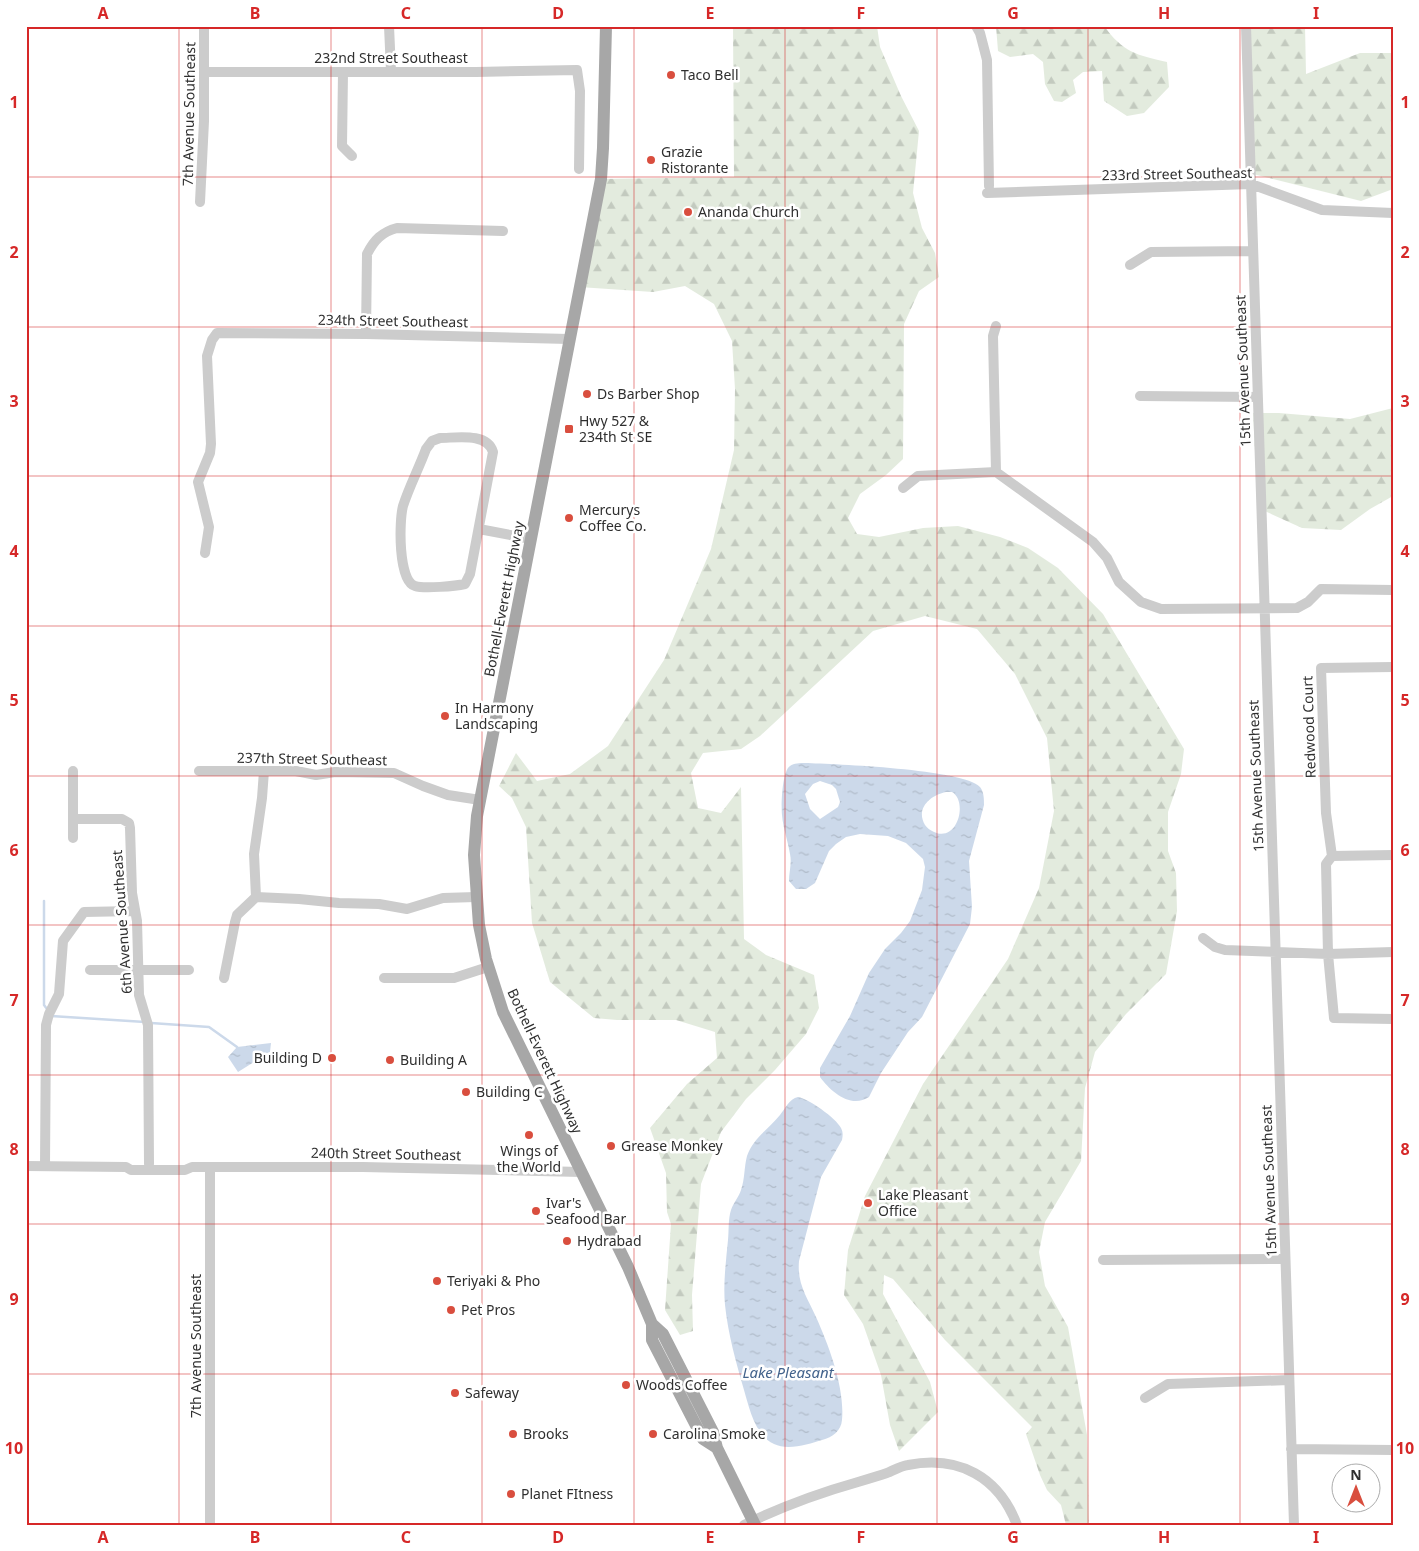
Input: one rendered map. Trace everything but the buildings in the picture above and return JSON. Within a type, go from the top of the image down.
[{"type":"main road","name":"Bothell-Everett Highway","points":[[606,26],[601,178],[477,816],[474,855],[478,925],[488,967],[503,1012],[628,1267],[652,1324],[652,1340],[702,1439],[717,1448],[751,1523]]},
{"type":"street","name":"7th Avenue Southeast","points":[[200,202],[204,26]]},
{"type":"street","points":[[389,26],[391,71]]},
{"type":"street","name":"233rd Street Southeast","points":[[976,26],[980,33],[987,60],[988,189],[1251,184],[1322,210],[1393,213]]},
{"type":"street","name":"15th Avenue Southeast","points":[[1246,26],[1294,1525]]},
{"type":"street","name":"232nd Street Southeast","points":[[204,72],[577,70],[580,91],[579,169]]},
{"type":"street","points":[[343,72],[342,146],[352,156]]},
{"type":"street","points":[[366,334],[367,254],[377,238],[386,231],[396,228],[503,231]]},
{"type":"street","points":[[1130,265],[1151,252],[1254,251]]},
{"type":"street","points":[[996,326],[993,336],[996,472]]},
{"type":"street","name":"234th Street Southeast","points":[[205,553],[210,527],[198,482],[210,453],[207,356],[212,340],[217,333],[366,334],[569,339]]},
{"type":"street","points":[[1140,396],[1258,397]]},
{"type":"street","points":[[440,438],[477,438],[485,440],[491,445],[493,452],[479,529],[470,574],[465,584],[454,587],[415,586],[408,580],[403,570],[401,518],[403,506],[426,449],[432,442],[440,438]]},
{"type":"street","points":[[903,488],[918,476],[996,472],[1094,542],[1107,558],[1118,582],[1141,602],[1161,609],[1297,608],[1308,602],[1321,589],[1393,590]]},
{"type":"street","points":[[479,529],[531,539]]},
{"type":"street","name":"Redwood Court","points":[[1332,856],[1326,813],[1321,668],[1393,667]]},
{"type":"street","points":[[73,770],[73,838]]},
{"type":"street","name":"237th Street Southeast","points":[[199,771],[296,771],[316,775],[334,772],[394,773],[448,794],[480,800]]},
{"type":"street","points":[[256,897],[254,854],[264,771]]},
{"type":"street","name":"6th Avenue Southeast","points":[[73,819],[122,820],[129,823],[132,892],[137,921],[139,995],[147,1021],[149,1164]]},
{"type":"street","points":[[1393,855],[1332,856],[1326,864],[1328,954],[1334,1018],[1393,1019]]},
{"type":"street","points":[[224,978],[237,916],[256,897],[379,904],[407,909],[443,898],[476,896]]},
{"type":"street","points":[[45,1166],[46,1026],[61,985],[63,941],[84,912],[135,911]]},
{"type":"street","points":[[1203,938],[1215,947],[1225,950],[1328,954],[1393,952]]},
{"type":"street","points":[[384,978],[454,978],[488,967]]},
{"type":"street","points":[[90,970],[189,970]]},
{"type":"street","name":"240th Street Southeast","points":[[126,1167],[131,1164],[184,1164],[190,1167],[363,1167],[581,1172]]},
{"type":"street","name":"240th Street Southeast","points":[[26,1166],[126,1167],[131,1170],[185,1170],[190,1167]]},
{"type":"street","name":"7th Avenue Southeast","points":[[210,1167],[210,1525]]},
{"type":"street","points":[[1103,1260],[1285,1259]]},
{"type":"street","points":[[1145,1398],[1168,1384],[1289,1380]]},
{"type":"street","points":[[1291,1449],[1393,1450]]},
{"type":"street","points":[[751,1523],[789,1504],[906,1465],[938,1462],[960,1466],[977,1474],[995,1487],[1003,1496],[1017,1525]]},
{"type":"green space","points":[[733,26],[877,26],[880,47],[901,96],[919,131],[913,193],[922,228],[935,253],[939,277],[919,291],[904,324],[903,459],[886,475],[860,494],[848,518],[857,534],[879,537],[923,528],[958,526],[1000,537],[1028,548],[1058,568],[1103,614],[1184,749],[1181,774],[1168,812],[1168,851],[1176,873],[1177,911],[1166,974],[1126,1014],[1095,1052],[1085,1088],[1081,1161],[1045,1222],[1039,1252],[1045,1286],[1068,1327],[1087,1435],[1089,1525],[1066,1525],[1061,1505],[1047,1490],[1040,1475],[1026,1434],[1032,1427],[945,1340],[893,1279],[884,1275],[883,1294],[930,1382],[938,1412],[899,1451],[890,1425],[881,1375],[863,1324],[844,1295],[848,1250],[865,1196],[923,1084],[1008,959],[1039,888],[1054,811],[1047,738],[1015,674],[977,629],[925,616],[873,631],[760,736],[741,749],[703,753],[691,773],[698,808],[721,813],[741,787],[744,939],[766,955],[814,975],[819,1008],[806,1034],[775,1070],[746,1099],[721,1132],[701,1184],[692,1295],[693,1331],[680,1335],[665,1310],[671,1224],[667,1212],[666,1173],[650,1128],[687,1084],[717,1058],[715,1032],[676,1020],[594,1018],[550,982],[532,923],[526,827],[512,798],[499,786],[516,753],[537,781],[570,774],[608,746],[664,660],[711,549],[734,450],[735,389],[732,341],[714,304],[685,286],[653,292],[579,287],[601,179],[734,177]]},
{"type":"green space","points":[[996,26],[1104,26],[1117,42],[1131,51],[1167,62],[1169,87],[1144,113],[1127,116],[1104,101],[1102,71],[1083,72],[1073,80],[1076,93],[1062,102],[1054,101],[1045,84],[1043,62],[1033,54],[1010,57],[998,51]]},
{"type":"green space","points":[[1247,26],[1305,26],[1306,74],[1360,53],[1393,53],[1393,189],[1361,201],[1253,174]]},
{"type":"green space","points":[[1393,408],[1393,496],[1370,509],[1341,530],[1302,528],[1258,508],[1253,413],[1279,413],[1350,419]]},
{"type":"water","points":[[793,764],[897,769],[950,776],[969,781],[980,787],[984,796],[984,805],[969,861],[972,907],[970,924],[922,1017],[908,1032],[881,1073],[869,1097],[862,1100],[848,1100],[836,1093],[820,1077],[820,1068],[850,1016],[869,973],[885,949],[910,921],[922,890],[925,867],[923,859],[906,843],[888,836],[860,834],[846,837],[836,844],[829,851],[815,883],[806,889],[796,889],[789,881],[791,857],[783,820],[782,797],[787,769]],"holes":[[[820,781],[832,785],[836,789],[840,802],[838,807],[820,819],[810,809],[805,794],[813,784]],[[946,792],[952,792],[957,797],[960,812],[954,827],[949,832],[942,834],[934,832],[925,825],[922,813],[923,808],[930,799]]]},
{"type":"water","points":[[271,1043],[270,1052],[238,1072],[228,1057],[237,1047]]},
{"type":"water","name":"Lake Pleasant","points":[[798,1097],[809,1101],[828,1114],[838,1124],[842,1132],[842,1140],[821,1177],[799,1261],[799,1269],[803,1290],[821,1328],[839,1381],[842,1420],[836,1433],[830,1437],[805,1445],[786,1447],[774,1444],[762,1435],[751,1412],[730,1337],[725,1305],[725,1280],[730,1214],[742,1186],[747,1156],[757,1139],[790,1102]]},
{"type":"waterway","points":[[44,901],[44,1005],[47,1009]]},
{"type":"waterway","points":[[51,1016],[145,1022]]},
{"type":"waterway","points":[[151,1023],[209,1027],[237,1047]]},
{"type":"place","name":"Taco Bell","points":[[671,75]]},
{"type":"place","name":"Grazie Ristorante","points":[[651,160]]},
{"type":"place","name":"Ananda Church","points":[[688,212]]},
{"type":"place","name":"Ds Barber Shop","points":[[587,394]]},
{"type":"place","name":"Hwy 527 & 234th St SE","points":[[569,429]]},
{"type":"place","name":"Mercurys Coffee Co.","points":[[569,518]]},
{"type":"place","name":"In Harmony Landscaping","points":[[445,716]]},
{"type":"place","name":"Building D","points":[[332,1058]]},
{"type":"place","name":"Building A","points":[[390,1060]]},
{"type":"place","name":"Building C","points":[[466,1092]]},
{"type":"place","name":"Wings of the World","points":[[529,1135]]},
{"type":"place","name":"Grease Monkey","points":[[611,1146]]},
{"type":"place","name":"Lake Pleasant Office","points":[[868,1203]]},
{"type":"place","name":"Ivar's Seafood Bar","points":[[536,1211]]},
{"type":"place","name":"Hydrabad","points":[[567,1241]]},
{"type":"place","name":"Teriyaki & Pho","points":[[437,1281]]},
{"type":"place","name":"Pet Pros","points":[[451,1310]]},
{"type":"place","name":"Woods Coffee","points":[[626,1385]]},
{"type":"place","name":"Safeway","points":[[455,1393]]},
{"type":"place","name":"Brooks","points":[[513,1434]]},
{"type":"place","name":"Carolina Smoke","points":[[653,1434]]},
{"type":"place","name":"Planet FItness","points":[[511,1494]]}]
